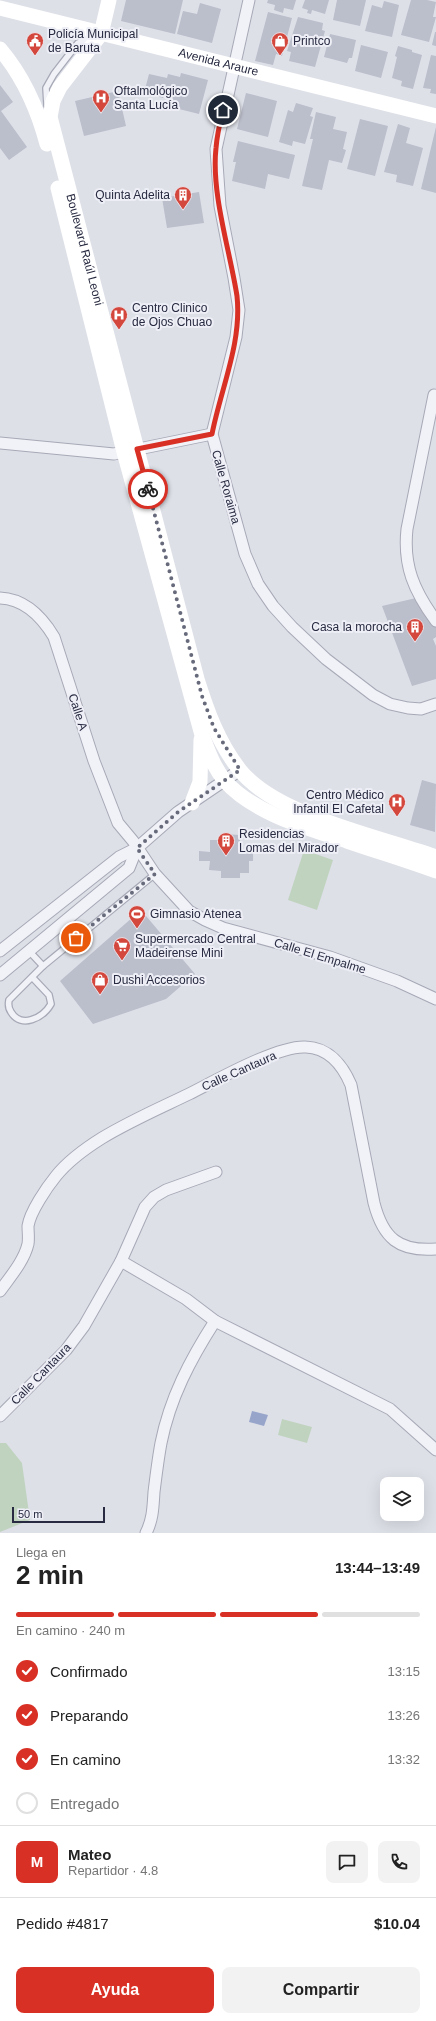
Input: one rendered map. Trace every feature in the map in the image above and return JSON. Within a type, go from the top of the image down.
[{"type":"street","points":[[101,34],[109,0]]},
{"type":"street","name":"Calle Roraima","points":[[249,0],[217,137],[215,159],[220,206],[239,310],[236,337],[212,434],[245,554],[258,584],[273,606],[292,627],[326,659],[373,695],[390,704],[408,708],[421,709],[436,704]]},
{"type":"street","name":"Avenida Araure","points":[[0,8],[436,116]]},
{"type":"street","name":"Boulevard Raúl Leoni","points":[[101,34],[60,87],[53,101],[50,117],[130,450],[202,735],[213,763],[225,781],[248,800],[286,820],[436,871]]},
{"type":"street","name":"Boulevard Raúl Leoni","points":[[0,49],[15,68],[31,98],[46,140],[130,450],[202,696],[214,728],[240,770],[276,799],[302,813],[436,857]]},
{"type":"street","points":[[434,395],[404,548],[408,567],[415,587],[436,621]]},
{"type":"street","points":[[0,443],[114,454],[212,434]]},
{"type":"street","name":"Calle A","points":[[0,598],[21,604],[33,610],[44,620],[54,637],[94,761],[118,823],[137,848]]},
{"type":"street","points":[[192,803],[200,782],[202,735]]},
{"type":"street","points":[[0,951],[119,857],[137,848],[162,825],[240,770]]},
{"type":"street","points":[[0,975],[129,868],[137,848]]},
{"type":"street","name":"Calle El Empalme","points":[[137,848],[155,874],[189,911],[205,920],[224,928],[330,957],[397,981],[436,999]]},
{"type":"street","name":"Calle Cantaura","points":[[0,1291],[21,1260],[28,1245],[28,1225],[34,1209],[56,1176],[74,1158],[118,1128],[239,1069],[274,1054],[299,1047],[307,1047],[322,1051],[340,1064],[346,1072],[351,1085],[374,1203],[378,1219],[386,1234],[397,1243],[411,1248],[436,1249]]},
{"type":"street","name":"Calle Cantaura","points":[[0,1416],[66,1350],[84,1326],[121,1261],[145,1207],[154,1197],[166,1190],[216,1172]]},
{"type":"street","points":[[121,1261],[186,1298],[215,1321],[390,1410],[436,1450]]},
{"type":"street","points":[[146,1533],[151,1522],[158,1465],[167,1417],[176,1392],[195,1352],[215,1321]]},
{"type":"lane","points":[[32,977],[49,995],[51,1004],[48,1010],[38,1017],[24,1022],[19,1021],[15,1019],[9,1008],[9,1000],[32,977],[43,966],[155,874]]},
{"type":"lane","points":[[29,951],[43,966]]},
{"type":"green space","points":[[304,850],[333,860],[317,910],[288,900]]},
{"type":"green space","points":[[282,1419],[312,1427],[307,1443],[278,1435]]},
{"type":"green space","points":[[0,1443],[6,1443],[22,1463],[30,1520],[0,1532]]},
{"type":"water","points":[[252,1411],[268,1415],[264,1426],[249,1422]]},
{"type":"building","points":[[126,0],[183,0],[175,34],[121,21]]},
{"type":"building","points":[[268,0],[296,0],[293,10],[284,8],[283,13],[274,10],[275,5],[267,3]]},
{"type":"building","points":[[305,0],[329,0],[325,14],[312,10],[311,14],[307,13],[308,10],[302,8]]},
{"type":"building","points":[[337,0],[366,0],[360,26],[333,20]]},
{"type":"building","points":[[411,0],[427,0],[436,2],[433,17],[436,17],[429,42],[401,35]]},
{"type":"building","points":[[384,1],[399,5],[392,37],[365,31],[372,5],[382,8]]},
{"type":"building","points":[[200,3],[221,9],[212,43],[177,34],[183,11],[197,14]]},
{"type":"building","points":[[268,12],[292,18],[282,56],[276,54],[273,65],[255,61]]},
{"type":"building","points":[[298,17],[323,23],[322,30],[325,31],[315,67],[289,61],[291,52],[287,51]]},
{"type":"building","points":[[436,32],[436,46],[432,45]]},
{"type":"building","points":[[330,34],[356,40],[352,58],[349,58],[347,63],[324,57]]},
{"type":"building","points":[[361,45],[388,52],[381,78],[355,71]]},
{"type":"building","points":[[398,46],[422,55],[413,89],[401,86],[402,81],[392,78]]},
{"type":"building","points":[[431,55],[436,56],[436,94],[430,93],[431,89],[423,88]]},
{"type":"building","points":[[181,73],[208,80],[199,114],[167,106],[171,93],[165,91],[163,98],[144,93],[149,74],[167,78],[168,74],[180,77]]},
{"type":"building","points":[[0,85],[13,102],[1,111],[27,147],[9,160],[0,148]]},
{"type":"building","name":"Oftalmológico Santa Lucía","points":[[118,91],[126,126],[84,136],[75,101]]},
{"type":"building","points":[[246,93],[277,101],[268,137],[237,129]]},
{"type":"building","points":[[296,103],[313,108],[310,116],[313,117],[305,144],[293,141],[292,146],[279,142],[288,110],[293,112]]},
{"type":"building","points":[[316,112],[336,117],[333,129],[347,132],[343,149],[346,150],[342,163],[329,160],[322,190],[302,186],[313,139],[310,139]]},
{"type":"building","points":[[360,119],[388,126],[375,176],[347,169]]},
{"type":"building","points":[[398,124],[410,128],[406,143],[423,148],[413,186],[396,182],[397,175],[384,172]]},
{"type":"building","points":[[436,127],[436,193],[421,189]]},
{"type":"building","points":[[238,141],[295,155],[289,179],[268,174],[265,189],[232,181],[236,162],[233,162]]},
{"type":"building","name":"Quinta Adelita","points":[[199,192],[204,223],[167,228],[162,198]]},
{"type":"building","name":"Casa la morocha","points":[[416,598],[436,627],[436,637],[433,639],[436,646],[436,679],[412,686],[382,606]]},
{"type":"building","points":[[422,780],[436,784],[435,832],[410,825]]},
{"type":"building","name":"Residencias Lomas del Mirador","points":[[223,834],[240,835],[240,851],[253,851],[253,861],[249,861],[249,873],[240,873],[240,878],[221,878],[221,871],[209,870],[210,861],[199,861],[199,851],[210,852],[210,840],[223,840]]},
{"type":"building","points":[[141,910],[195,974],[166,999],[93,1024],[60,981]]},
{"type":"way so far","points":[[76,938],[155,874],[137,848],[152,833],[178,812],[240,770],[222,744],[214,728],[202,696],[148,489]]},
{"type":"place","name":"Policía Municipal de Baruta","points":[[35,56]]},
{"type":"place","name":"Printco","points":[[280,56]]},
{"type":"place","name":"Oftalmológico Santa Lucía","points":[[101,113]]},
{"type":"place","name":"Quinta Adelita","points":[[183,210]]},
{"type":"place","name":"Centro Clinico de Ojos Chuao","points":[[119,330]]},
{"type":"place","name":"Casa la morocha","points":[[415,642]]},
{"type":"place","name":"Centro Médico Infantil El Cafetal","points":[[397,817]]},
{"type":"place","name":"Residencias Lomas del Mirador","points":[[226,856]]},
{"type":"place","name":"Gimnasio Atenea","points":[[137,929]]},
{"type":"place","name":"Supermercado Central Madeirense Mini","points":[[122,961]]},
{"type":"place","name":"Dushi Accesorios","points":[[100,995]]},
{"type":"route","points":[[148,489],[137,449],[212,434],[236,337],[239,310],[220,206],[215,159],[217,137],[223,110]]}]
